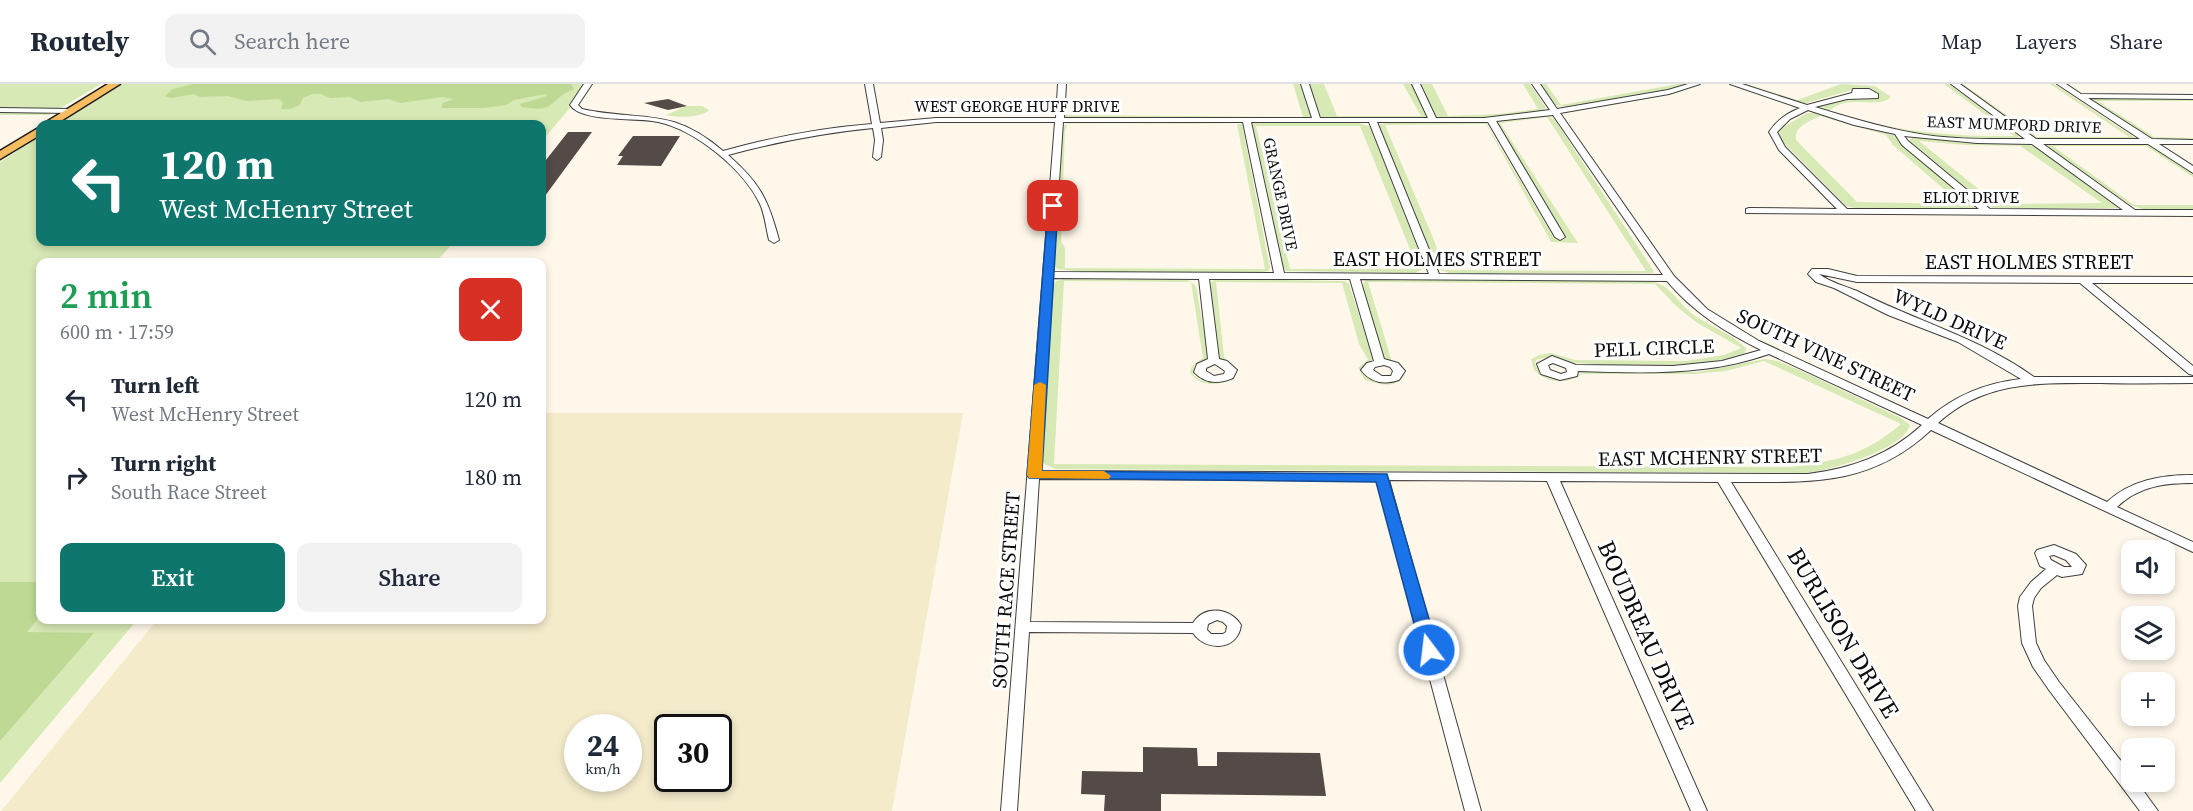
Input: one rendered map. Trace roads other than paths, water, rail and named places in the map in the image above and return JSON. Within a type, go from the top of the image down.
[{"type":"main road","points":[[56,120],[115,84]]},
{"type":"main road","points":[[0,156],[36,133]]},
{"type":"street","points":[[588,84],[574,105],[583,112],[636,115],[664,120],[698,135],[721,154],[737,169],[764,203],[774,240]]},
{"type":"street","points":[[869,84],[879,140],[877,157]]},
{"type":"street","name":"SOUTH RACE STREET","points":[[1009,811],[1062,84]]},
{"type":"street","points":[[1305,84],[1317,120]]},
{"type":"street","points":[[1416,84],[1434,121]]},
{"type":"street","name":"SOUTH VINE STREET","points":[[1536,84],[1670,278],[1683,294],[1708,316],[1733,332],[1770,350],[2193,547]]},
{"type":"street","name":"WEST GEORGE HUFF DRIVE","points":[[721,154],[801,134],[877,124],[957,120],[1491,120],[1555,112],[1669,92],[1696,84]]},
{"type":"street","name":"EAST MUMFORD DRIVE","points":[[1734,84],[1899,134],[1959,140],[2193,142]]},
{"type":"street","points":[[1955,84],[2133,213]]},
{"type":"street","points":[[2061,84],[2193,170]]},
{"type":"street","points":[[1844,211],[1773,136],[1777,125],[1808,108],[1827,100],[1856,95]]},
{"type":"street","points":[[2080,96],[2193,97]]},
{"type":"street","points":[[0,110],[71,111]]},
{"type":"street","name":"GRANGE DRIVE","points":[[1246,120],[1280,276]]},
{"type":"street","points":[[1491,120],[1560,237]]},
{"type":"street","points":[[1372,121],[1436,277]]},
{"type":"street","points":[[1899,134],[1905,143],[1988,212]]},
{"type":"street","name":"ELIOT DRIVE","points":[[1749,211],[2193,213]]},
{"type":"street","name":"WYLD DRIVE","points":[[1864,279],[1819,271],[1814,274],[1820,280],[1852,292],[1901,317],[1962,340],[2014,368],[2032,381]]},
{"type":"street","name":"EAST HOLMES STREET","points":[[1048,275],[1670,278]]},
{"type":"street","points":[[1204,276],[1214,362]]},
{"type":"street","points":[[1354,277],[1380,362]]},
{"type":"street","points":[[1852,292],[1855,284],[1864,279]]},
{"type":"street","name":"EAST HOLMES STREET","points":[[1864,279],[2193,280]]},
{"type":"street","points":[[2083,280],[2193,372]]},
{"type":"street","name":"PELL CIRCLE","points":[[1573,368],[1702,368],[1742,360],[1770,350]]},
{"type":"street","name":"EAST MCHENRY STREET","points":[[1034,475],[1808,478],[1849,471],[1889,456],[1966,397],[1998,386],[2032,381],[2193,380]]},
{"type":"street","points":[[1382,477],[1473,811]]},
{"type":"street","name":"BOUDREAU DRIVE","points":[[1552,478],[1699,811]]},
{"type":"street","name":"BURLISON DRIVE","points":[[1723,479],[1925,811]]},
{"type":"street","points":[[2108,508],[2118,496],[2132,488],[2167,480],[2193,479]]},
{"type":"street","points":[[2055,569],[2036,585],[2027,597],[2025,606],[2029,643],[2054,686],[2150,811]]},
{"type":"street","points":[[1022,627],[1199,628]]}]
